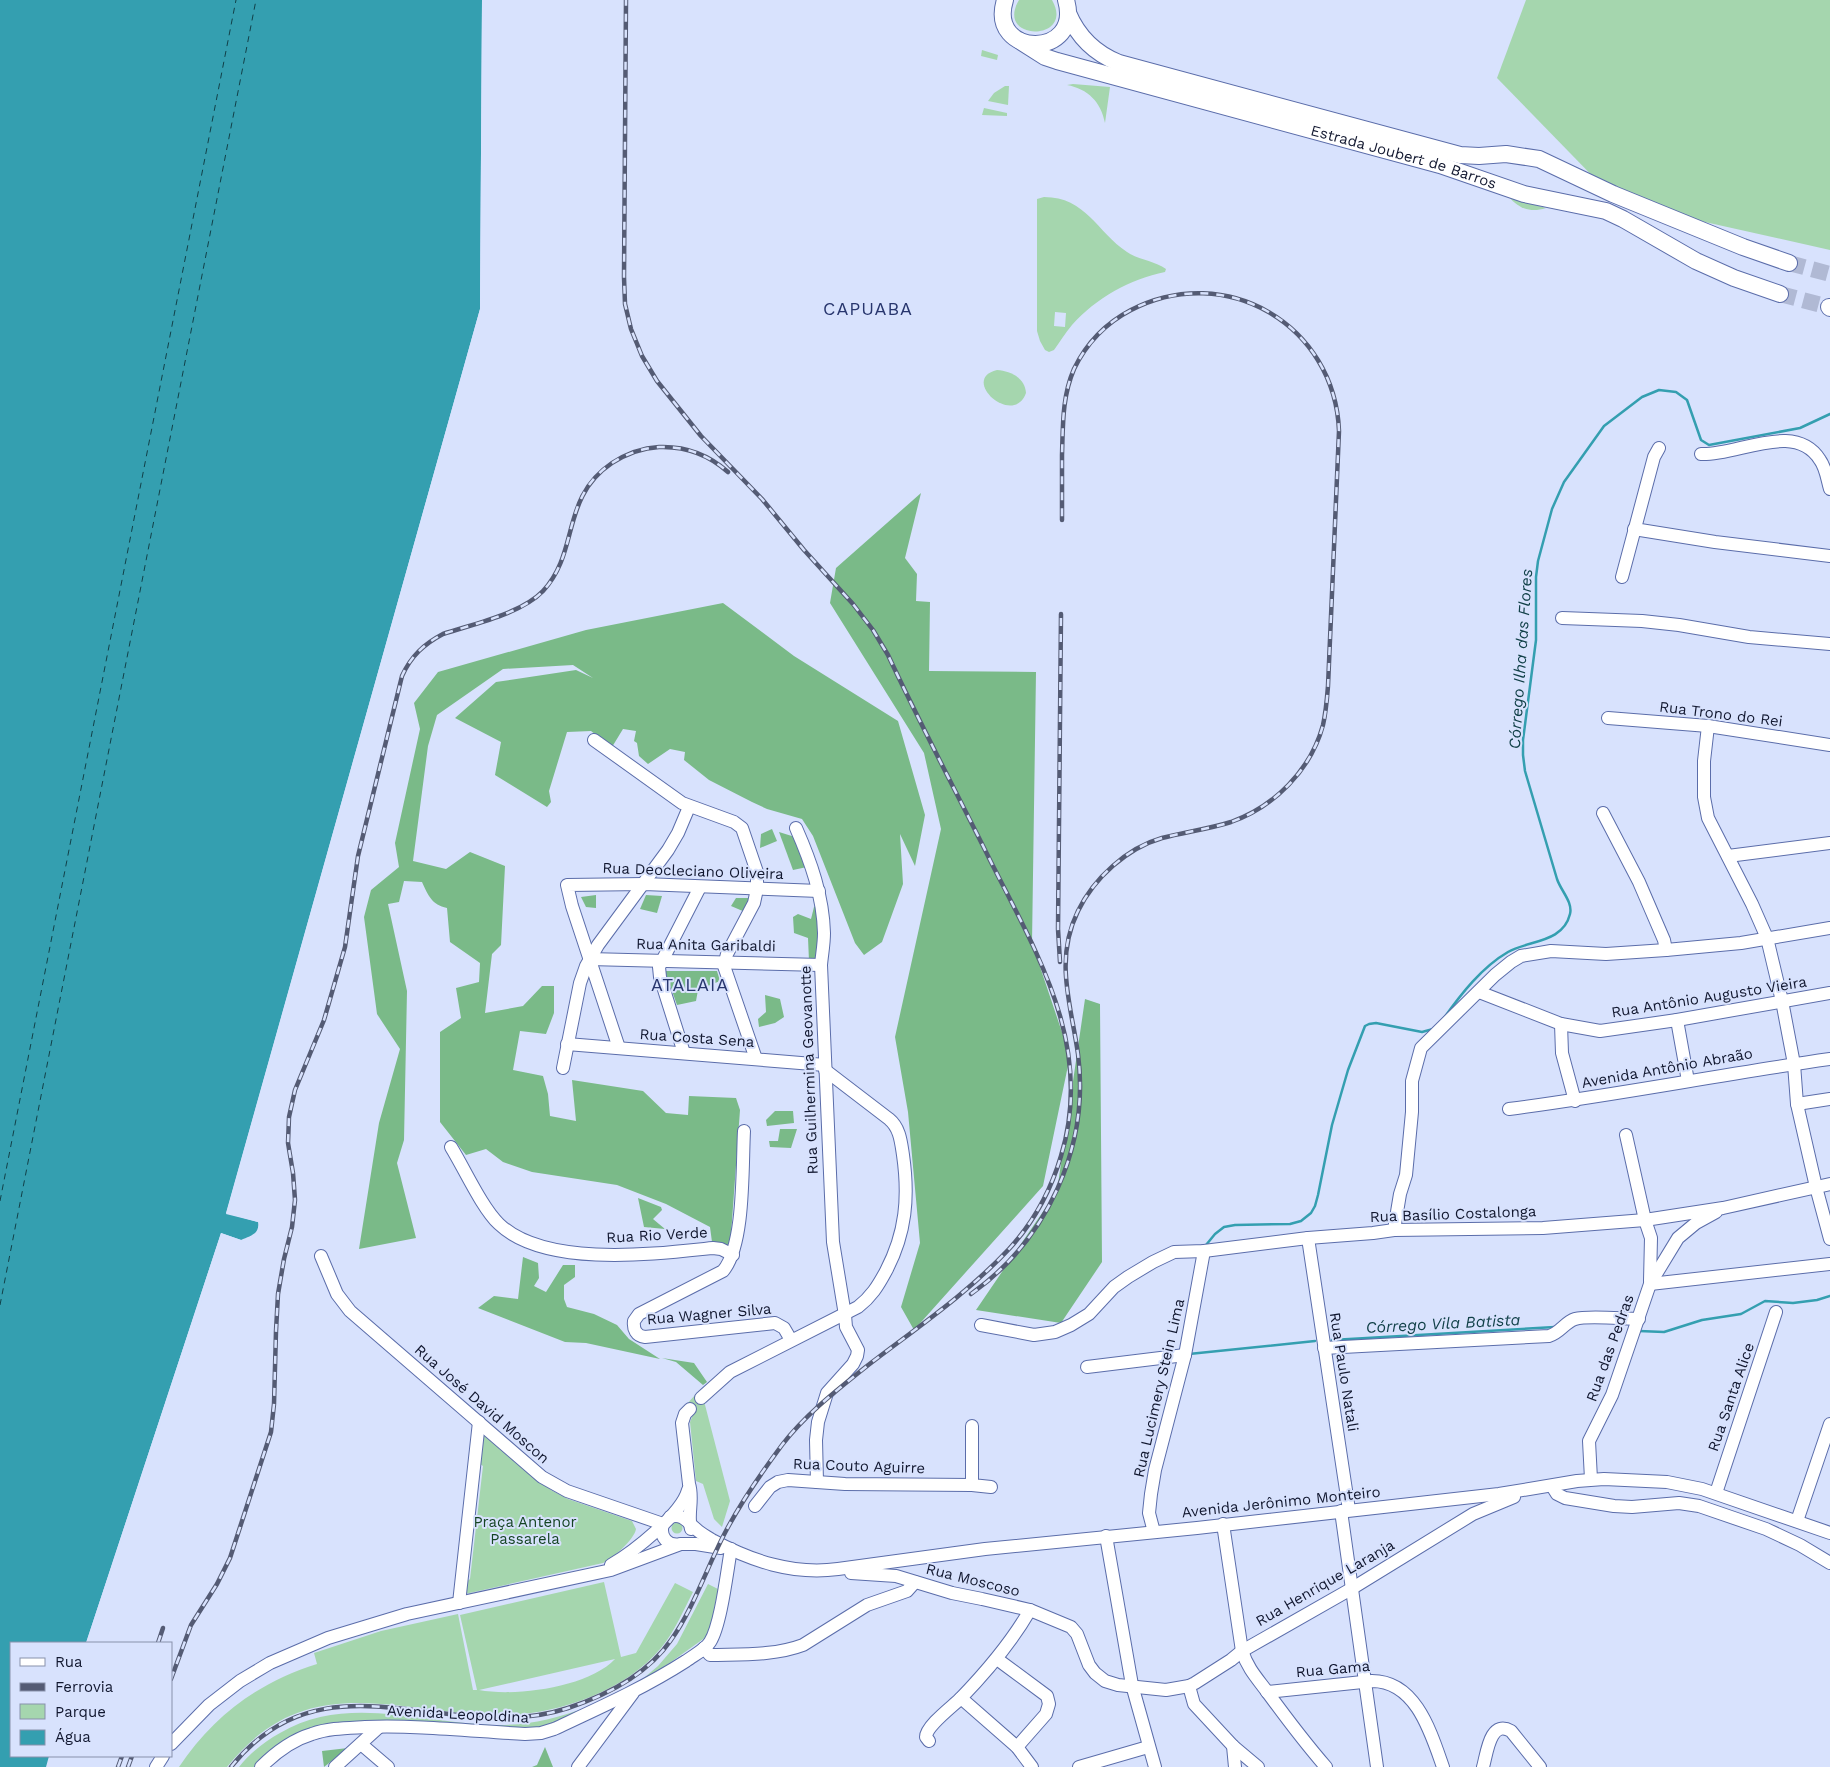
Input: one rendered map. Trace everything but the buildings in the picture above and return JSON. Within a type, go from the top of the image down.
[{"type":"main road","name":"Estrada Joubert de Barros","points":[[1006,0],[1003,8],[1004,21],[1010,33],[1045,57],[1440,165],[1524,194],[1606,211],[1715,270],[1780,294]]},
{"type":"main road","name":"Estrada Joubert de Barros","points":[[1067,6],[1076,29],[1087,43],[1102,55],[1119,63],[1460,155],[1506,154],[1539,159],[1622,198],[1736,245],[1789,262]]},
{"type":"main road","points":[[1020,41],[1026,44],[1039,44],[1052,40],[1065,26],[1067,6]]},
{"type":"street","points":[[1701,454],[1721,453],[1763,443],[1797,442],[1814,452],[1827,468],[1830,489]]},
{"type":"street","points":[[1622,577],[1658,448]]},
{"type":"street","points":[[1634,529],[1715,542],[1830,556]]},
{"type":"street","points":[[1562,618],[1651,622],[1749,637],[1830,644]]},
{"type":"street","name":"Rua Trono do Rei","points":[[1608,718],[1708,726],[1830,745]]},
{"type":"street","points":[[1708,726],[1704,762],[1704,797],[1708,818],[1760,920],[1767,938],[1794,1064],[1797,1104],[1830,1239]]},
{"type":"street","points":[[594,740],[678,801],[689,807],[734,822],[742,828],[757,872],[758,889],[752,909],[724,962],[725,970],[756,1059]]},
{"type":"street","points":[[563,1068],[580,983],[590,958],[673,842],[689,807]]},
{"type":"street","points":[[1603,813],[1639,882],[1664,940],[1666,950]]},
{"type":"street","name":"Rua Guilhermina Geovanotte","points":[[796,828],[808,854],[820,891],[824,932],[821,964],[831,1220],[835,1255],[846,1314],[846,1327],[857,1345],[857,1356],[848,1370],[827,1392],[816,1432],[817,1482]]},
{"type":"street","points":[[1728,856],[1830,843]]},
{"type":"street","name":"Rua Deocleciano Oliveira","points":[[590,958],[569,899],[567,885],[644,884],[820,891]]},
{"type":"street","points":[[684,1053],[660,976],[659,967],[700,887]]},
{"type":"street","points":[[1394,1230],[1400,1194],[1406,1174],[1412,1112],[1412,1081],[1421,1048],[1495,975],[1511,962],[1522,956],[1551,951],[1606,954],[1666,950],[1741,943],[1830,928]]},
{"type":"street","points":[[590,958],[619,1048]]},
{"type":"street","name":"Rua Anita Garibaldi","points":[[590,958],[821,964]]},
{"type":"street","name":"Rua Antônio Augusto Vieira","points":[[1479,992],[1561,1024],[1600,1031],[1677,1020],[1830,993]]},
{"type":"street","points":[[1677,1020],[1688,1081]]},
{"type":"street","points":[[1561,1024],[1562,1053],[1575,1101]]},
{"type":"street","name":"Rua Costa Sena","points":[[567,1044],[756,1059],[825,1067]]},
{"type":"street","name":"Avenida Antônio Abraão","points":[[1509,1109],[1575,1101],[1830,1059]]},
{"type":"street","points":[[701,1398],[730,1372],[846,1314],[864,1303],[874,1292],[896,1251],[905,1218],[905,1177],[902,1148],[895,1125],[825,1067]]},
{"type":"street","points":[[1797,1104],[1830,1099]]},
{"type":"street","points":[[733,1255],[739,1223],[744,1131]]},
{"type":"street","name":"Rua das Pedras","points":[[1626,1135],[1645,1220],[1651,1238],[1650,1284]]},
{"type":"street","name":"Rua Rio Verde","points":[[451,1147],[491,1215],[504,1229],[523,1240],[553,1249],[586,1254],[639,1255],[717,1248],[726,1250],[733,1255]]},
{"type":"street","name":"Rua Basílio Costalonga","points":[[981,1326],[1034,1335],[1054,1332],[1071,1325],[1089,1314],[1114,1287],[1153,1262],[1174,1252],[1204,1252],[1308,1238],[1394,1230],[1543,1228],[1645,1220],[1723,1208],[1830,1184]]},
{"type":"street","name":"Rua das Pedras","points":[[1591,1479],[1589,1441],[1612,1395],[1650,1284],[1678,1238],[1696,1223],[1723,1208]]},
{"type":"street","name":"Rua Paulo Natali","points":[[1308,1238],[1345,1511],[1351,1589],[1377,1767]]},
{"type":"street","name":"Rua Lucimery Stein Lima","points":[[1154,1532],[1149,1513],[1155,1470],[1185,1355],[1204,1252]]},
{"type":"street","name":"Rua Wagner Silva","points":[[733,1255],[722,1271],[640,1314],[634,1321],[636,1332],[645,1337],[775,1323],[784,1328],[791,1340]]},
{"type":"street","name":"Rua José David Moscon","points":[[321,1256],[337,1294],[345,1306],[551,1483],[567,1491],[632,1514],[667,1521]]},
{"type":"street","points":[[1650,1284],[1830,1264]]},
{"type":"street","name":"Rua Santa Alice","points":[[1716,1493],[1776,1312]]},
{"type":"street","points":[[1324,1348],[1549,1336],[1556,1334],[1568,1323],[1577,1319],[1636,1327]]},
{"type":"street","points":[[1088,1367],[1185,1355]]},
{"type":"street","points":[[690,1409],[685,1414],[682,1423],[692,1499],[690,1537],[681,1544],[673,1545],[666,1542],[662,1535],[667,1521],[681,1516],[690,1524]]},
{"type":"street","points":[[459,1603],[478,1422]]},
{"type":"street","points":[[1796,1522],[1830,1424]]},
{"type":"street","points":[[972,1426],[972,1485]]},
{"type":"street","name":"Avenida Jerônimo Monteiro","points":[[690,1524],[703,1534],[731,1549],[771,1564],[798,1570],[825,1571],[978,1550],[1345,1511],[1532,1489],[1591,1479],[1617,1478],[1668,1482],[1716,1493],[1830,1533]]},
{"type":"street","name":"Rua Couto Aguirre","points":[[755,1506],[767,1491],[778,1482],[788,1480],[845,1484],[972,1485],[991,1487]]},
{"type":"street","name":"Avenida Jerônimo Monteiro","points":[[595,1573],[624,1556],[667,1521],[685,1501],[689,1484]]},
{"type":"street","points":[[1552,1486],[1557,1494],[1565,1498],[1614,1506],[1632,1507],[1679,1503],[1699,1506],[1766,1529],[1800,1545],[1830,1564]]},
{"type":"street","name":"Rua Henrique Laranja","points":[[1132,1685],[1166,1690],[1189,1686],[1242,1651],[1351,1589],[1472,1514],[1532,1489]]},
{"type":"street","points":[[624,1556],[641,1530],[640,1522],[632,1514]]},
{"type":"street","points":[[1223,1524],[1242,1651],[1254,1676],[1297,1733],[1326,1767]]},
{"type":"street","points":[[1106,1536],[1132,1685],[1155,1767]]},
{"type":"street","name":"Avenida Jerônimo Monteiro","points":[[172,1743],[194,1718],[224,1692],[270,1663],[349,1630],[400,1616],[612,1570],[681,1544],[731,1549]]},
{"type":"street","points":[[704,1648],[712,1639],[731,1549]]},
{"type":"street","points":[[844,1568],[857,1574],[891,1574],[915,1582]]},
{"type":"street","name":"Rua Moscoso","points":[[704,1648],[710,1655],[770,1652],[803,1645],[867,1605],[907,1591],[915,1582],[952,1594],[1030,1610],[1071,1627],[1077,1634],[1089,1665],[1095,1673],[1105,1681],[1118,1685],[1132,1685]]},
{"type":"street","points":[[929,1741],[926,1733],[928,1729],[961,1698],[997,1659],[1017,1633],[1030,1610]]},
{"type":"street","name":"Avenida Leopoldina","points":[[261,1767],[284,1747],[312,1733],[337,1728],[402,1726],[525,1734],[541,1733],[554,1729],[635,1690],[704,1648]]},
{"type":"street","points":[[997,1659],[1047,1696],[1049,1704],[1046,1714],[1016,1747]]},
{"type":"street","name":"Rua Gama","points":[[1267,1692],[1365,1681],[1380,1681],[1393,1685],[1408,1695],[1417,1707],[1435,1744],[1443,1767]]},
{"type":"street","points":[[1189,1686],[1194,1704],[1233,1746],[1258,1767]]},
{"type":"street","points":[[578,1767],[635,1690]]},
{"type":"street","points":[[961,1698],[1016,1747],[1032,1767]]},
{"type":"street","points":[[335,1767],[379,1726]]},
{"type":"street","points":[[1483,1767],[1494,1732],[1499,1728],[1505,1727],[1511,1731],[1540,1767]]},
{"type":"street","points":[[361,1744],[388,1767]]},
{"type":"street","points":[[1098,1757],[1148,1744]]},
{"type":"street","points":[[1079,1767],[1148,1744]]},
{"type":"street","points":[[1233,1746],[1235,1767]]},
{"type":"green space","points":[[1019,0],[1052,0],[1056,14],[1053,24],[1046,30],[1035,32],[1025,30],[1017,24],[1014,14]]},
{"type":"green space","points":[[1526,0],[1830,0],[1830,250],[1678,216],[1607,191],[1497,78]]},
{"type":"green space","points":[[982,50],[998,55],[997,60],[981,56]]},
{"type":"green space","points":[[1067,85],[1110,87],[1105,123],[1097,103],[1087,93]]},
{"type":"green space","points":[[1005,86],[1009,86],[1008,105],[988,101],[994,93]]},
{"type":"green space","points":[[984,108],[1007,113],[1007,116],[982,115]]},
{"type":"green space","points":[[1044,197],[1070,203],[1081,209],[1127,252],[1166,269],[1165,272],[1139,279],[1103,298],[1081,315],[1069,328],[1054,350],[1049,352],[1045,350],[1037,331],[1037,199]],"holes":[[[1055,312],[1066,313],[1065,327],[1054,326]]]},
{"type":"green space","points":[[1509,197],[1546,208],[1526,209]]},
{"type":"green space","points":[[997,370],[1016,376],[1023,383],[1026,393],[1019,402],[1011,405],[1001,403],[992,398],[986,390],[984,382],[987,375]]},
{"type":"green space","points":[[921,493],[905,558],[917,574],[916,601],[930,602],[929,671],[1036,672],[1032,943],[1070,1056],[1043,1186],[914,1330],[901,1307],[920,1243],[908,1112],[895,1037],[941,829],[924,753],[830,603],[836,568]]},
{"type":"green space","points":[[723,603],[794,656],[898,721],[925,815],[915,866],[900,834],[903,884],[882,942],[864,955],[855,943],[813,836],[802,819],[767,809],[709,780],[684,760],[685,752],[670,749],[648,764],[639,756],[637,743],[634,741],[636,731],[623,729],[612,747],[591,731],[567,732],[549,791],[551,802],[547,807],[495,775],[501,742],[455,718],[496,682],[576,670],[593,678],[573,665],[503,669],[437,715],[428,746],[413,861],[446,869],[470,852],[505,866],[501,945],[492,954],[485,1013],[523,1006],[542,986],[554,986],[554,1013],[546,1034],[520,1031],[513,1070],[543,1076],[548,1094],[550,1116],[576,1121],[572,1080],[643,1091],[666,1113],[688,1115],[689,1096],[736,1098],[740,1110],[730,1248],[712,1242],[710,1227],[666,1204],[617,1185],[532,1172],[503,1162],[486,1149],[466,1155],[440,1122],[440,1032],[461,1018],[456,988],[479,982],[480,963],[450,942],[447,908],[434,902],[422,882],[404,881],[399,902],[388,904],[407,991],[404,1140],[397,1163],[416,1238],[359,1249],[379,1123],[400,1049],[377,1014],[364,917],[371,890],[399,867],[395,843],[420,729],[414,703],[438,672],[586,630]]},
{"type":"green space","points":[[772,829],[777,841],[760,848],[761,834]]},
{"type":"green space","points":[[779,832],[795,837],[807,867],[793,870]]},
{"type":"green space","points":[[596,895],[596,908],[586,907],[581,897]]},
{"type":"green space","points":[[646,895],[662,896],[657,913],[640,909]]},
{"type":"green space","points":[[736,898],[749,898],[745,912],[731,906]]},
{"type":"green space","points":[[818,903],[819,960],[809,961],[808,938],[794,933],[793,917],[798,914],[811,919],[814,907]]},
{"type":"green space","points":[[665,971],[717,971],[720,981],[698,990],[696,1001],[677,1005]]},
{"type":"green space","points":[[765,995],[780,999],[784,1017],[775,1023],[759,1027],[758,1019],[766,1012]]},
{"type":"green space","points":[[1085,999],[1100,1004],[1102,1262],[1061,1323],[976,1310],[1057,1191]]},
{"type":"green space","points":[[775,1111],[793,1111],[794,1123],[767,1126],[766,1120]]},
{"type":"green space","points":[[780,1129],[797,1129],[791,1148],[770,1147],[769,1141],[778,1141]]},
{"type":"green space","points":[[638,1198],[661,1207],[662,1210],[653,1219],[665,1229],[644,1227]]},
{"type":"green space","points":[[523,1257],[538,1263],[539,1278],[534,1286],[546,1292],[563,1265],[575,1265],[575,1277],[564,1285],[564,1299],[567,1307],[594,1314],[617,1325],[629,1339],[660,1359],[586,1343],[565,1342],[478,1308],[494,1296],[518,1299]]},
{"type":"green space","points":[[662,1358],[694,1363],[707,1382],[703,1385],[676,1362]]},
{"type":"green space","points":[[696,1394],[704,1401],[730,1501],[722,1527],[714,1519],[703,1484],[696,1481],[690,1422],[694,1412],[686,1405]]},
{"type":"green space","name":"Praça Antenor Passarela","points":[[482,1432],[551,1490],[568,1499],[632,1521],[636,1529],[631,1538],[617,1553],[603,1563],[465,1594],[462,1586],[470,1579],[483,1466],[477,1462]]},
{"type":"green space","points":[[675,1523],[679,1523],[682,1528],[681,1532],[675,1533],[672,1530],[672,1526]]},
{"type":"green space","points":[[604,1582],[621,1657],[636,1653],[675,1583],[693,1592],[670,1635],[661,1648],[645,1664],[626,1678],[583,1700],[560,1707],[512,1715],[452,1712],[382,1704],[349,1703],[317,1707],[286,1718],[256,1737],[227,1767],[179,1767],[207,1732],[239,1703],[276,1681],[317,1664],[314,1653],[381,1631],[458,1614],[473,1690],[477,1690],[460,1615]],"holes":[[[615,1659],[603,1669],[588,1677],[551,1688],[512,1692],[479,1690]]]},
{"type":"green space","points":[[708,1584],[718,1589],[712,1620],[706,1637],[632,1688],[658,1666],[677,1644]]},
{"type":"green space","points":[[585,1708],[542,1729],[336,1724],[260,1762],[254,1767],[239,1767],[258,1748],[280,1733],[305,1721],[331,1715],[357,1713],[384,1714],[465,1723],[504,1725],[540,1721]]},
{"type":"green space","points":[[545,1747],[553,1767],[532,1767],[537,1765]]},
{"type":"green space","points":[[348,1748],[324,1767],[322,1751]]},
{"type":"water","points":[[0,0],[482,0],[480,309],[226,1213],[258,1222],[258,1226],[254,1234],[241,1240],[221,1233],[86,1642],[10,1642],[10,1757],[49,1757],[46,1767],[0,1767]]},
{"type":"pier","points":[[482,0],[485,0],[482,309],[229,1212],[259,1220],[258,1222],[226,1214],[480,309]]},
{"type":"pier","points":[[221,1233],[244,1241],[240,1242],[223,1236],[88,1642],[86,1642]]},
{"type":"waterway","name":"Córrego Ilha das Flores","points":[[1444,1018],[1489,965],[1516,948],[1553,936],[1566,923],[1570,914],[1570,905],[1557,879],[1525,771],[1523,755],[1523,740],[1536,640],[1536,577],[1538,561],[1552,509],[1564,482],[1604,426],[1642,397],[1659,390],[1676,392],[1687,400],[1701,440],[1709,445],[1800,428],[1830,414]]},
{"type":"waterway","name":"Córrego Ilha das Flores","points":[[1206,1245],[1224,1227],[1290,1224],[1301,1221],[1311,1213],[1318,1195],[1332,1125],[1348,1070],[1365,1026],[1376,1023],[1422,1032],[1433,1029]]},
{"type":"waterway","name":"Córrego Vila Batista","points":[[1639,1331],[1664,1332],[1702,1320],[1741,1314],[1765,1301],[1793,1303],[1817,1300],[1830,1296]]},
{"type":"waterway","name":"Córrego Vila Batista","points":[[1332,1340],[1555,1327]]},
{"type":"waterway","name":"Córrego Vila Batista","points":[[1189,1354],[1315,1341]]},
{"type":"ferry route","points":[[0,1201],[236,0]]},
{"type":"ferry route","points":[[0,1305],[256,0]]},
{"type":"tunnel","points":[[1789,263],[1830,274]]},
{"type":"tunnel","points":[[1780,294],[1829,307]]},
{"type":"railway","points":[[231,1767],[268,1732],[307,1713],[348,1706],[391,1707],[479,1717],[524,1717],[583,1703],[611,1690],[638,1673],[650,1664],[671,1640],[687,1614],[733,1518],[782,1445],[801,1423],[833,1393],[958,1296],[1009,1249],[1026,1228],[1040,1206],[1061,1156],[1069,1116],[1071,1078],[1066,1041],[1057,1004],[1027,934],[888,655],[873,630],[853,604],[804,550],[762,499],[701,436],[657,381],[642,356],[631,329],[625,304],[624,277],[626,0]]},
{"type":"railway","points":[[971,1294],[998,1272],[1021,1247],[1041,1219],[1058,1189],[1069,1157],[1077,1123],[1080,1089],[1078,1054],[1066,982],[1067,947],[1071,929],[1085,899],[1102,876],[1136,849],[1162,838],[1231,822],[1262,807],[1276,797],[1289,785],[1310,757],[1323,725],[1328,686],[1339,431],[1333,393],[1318,360],[1296,333],[1269,312],[1238,299],[1203,293],[1167,297],[1122,315],[1105,328],[1084,351],[1074,369],[1067,390],[1063,422],[1062,520]]},
{"type":"railway","points":[[172,1676],[191,1625],[217,1584],[230,1558],[271,1432],[274,1404],[278,1294],[292,1227],[295,1200],[288,1143],[289,1117],[295,1090],[324,1020],[345,947],[358,856],[402,676],[414,657],[424,646],[436,638],[510,612],[534,599],[543,591],[562,559],[577,508],[584,492],[596,477],[612,463],[640,450],[669,447],[705,456],[728,472]]},
{"type":"railway","points":[[1060,962],[1058,929],[1061,614]]},
{"type":"railway","points":[[158,1642],[163,1628]]},
{"type":"railway","points":[[118,1767],[122,1757]]},
{"type":"railway","points":[[128,1767],[132,1757]]},
{"type":"district","name":"CAPUABA","points":[[868,309]]},
{"type":"district","name":"ATALAIA","points":[[690,985]]}]
